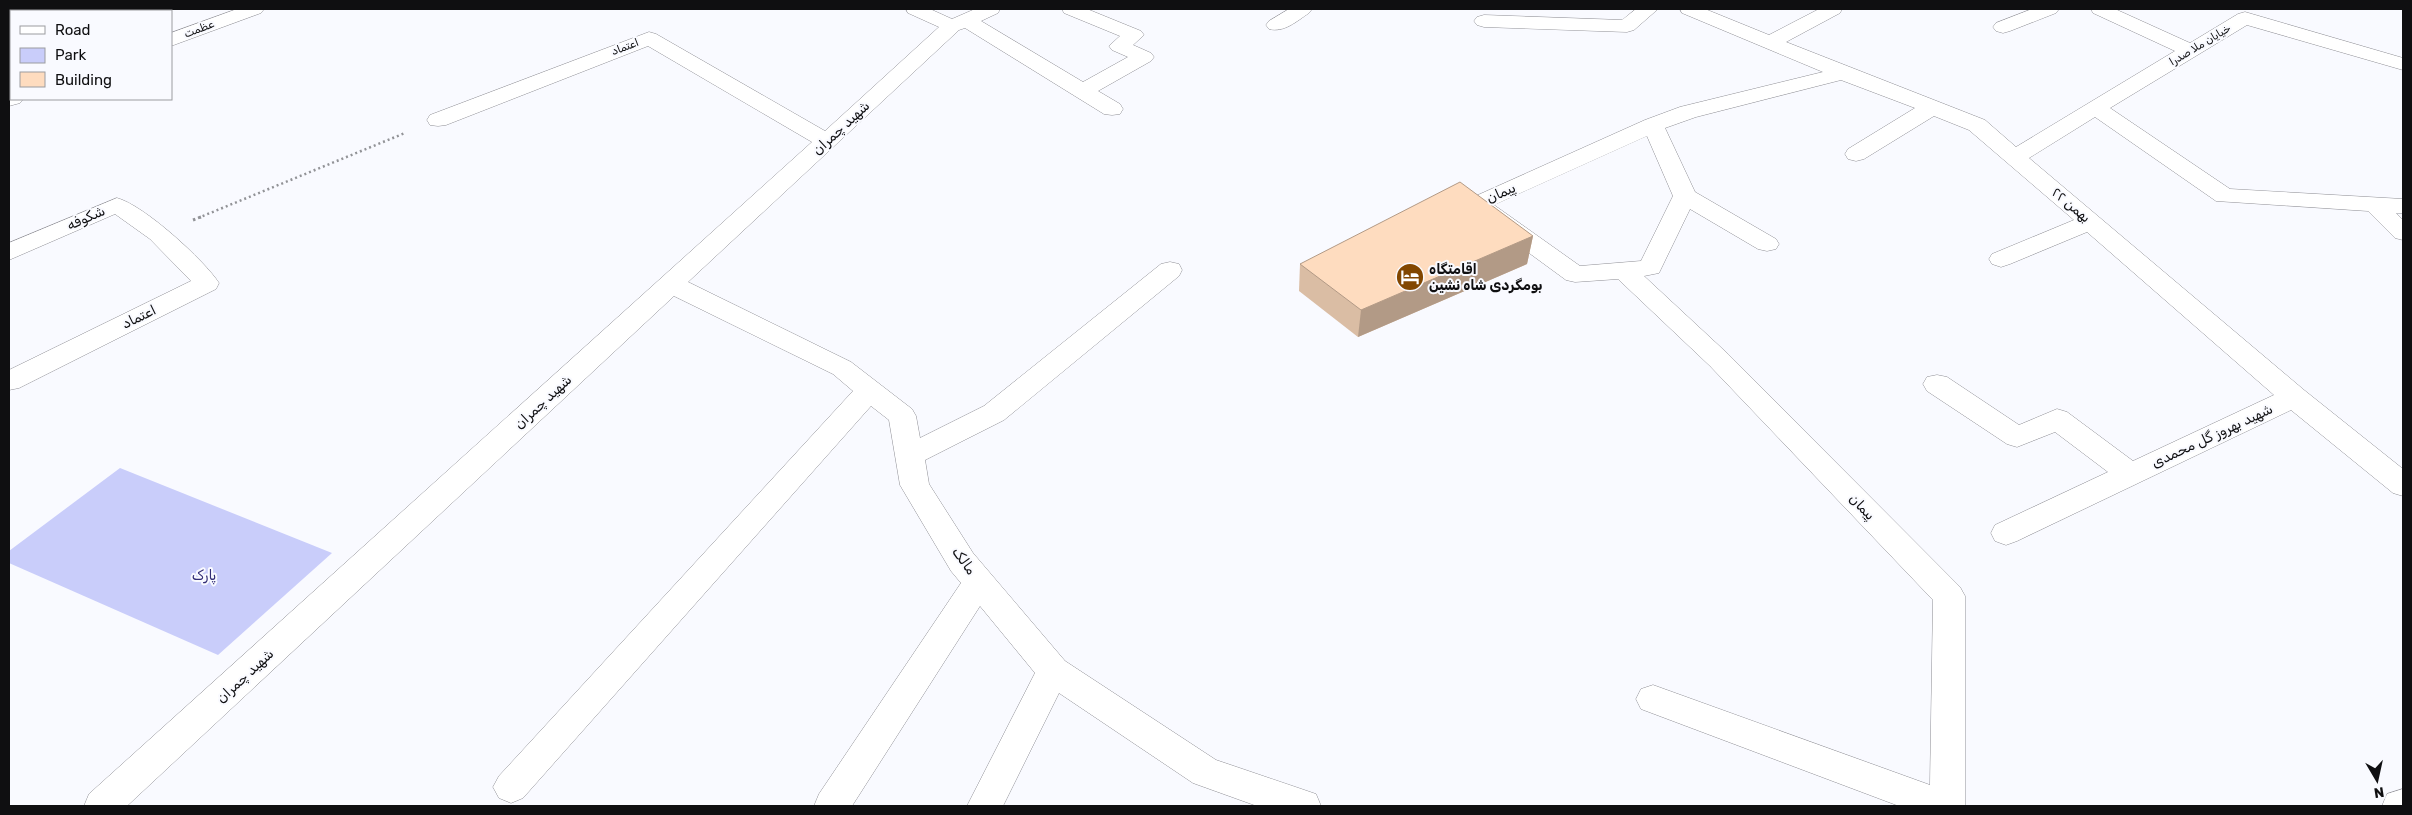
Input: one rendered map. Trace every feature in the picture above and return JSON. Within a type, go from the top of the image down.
[{"type":"street","name":"عظمت","points":[[172,40],[254,9]]},
{"type":"street","points":[[915,9],[959,23],[1084,91],[1112,109]]},
{"type":"street","name":"شهید چمران","points":[[102,806],[827,141],[959,23],[991,9]]},
{"type":"street","points":[[1071,9],[1134,35],[1119,46],[1144,57],[1084,91]]},
{"type":"street","points":[[1276,25],[1302,9]]},
{"type":"street","points":[[1484,22],[1627,26],[1648,9]]},
{"type":"street","name":"۲۲ بهمن","points":[[1688,9],[1843,73],[1977,125],[2294,397],[2403,485]]},
{"type":"street","points":[[1771,42],[1833,9]]},
{"type":"street","points":[[2003,28],[2049,9]]},
{"type":"street","points":[[2100,9],[2191,50]]},
{"type":"street","name":"خیایان ملا صدرا","points":[[2014,157],[2191,50],[2237,13],[2403,64]]},
{"type":"street","name":"اعتماد","points":[[438,120],[649,38],[827,141]]},
{"type":"street","name":"پیمان","points":[[1685,196],[1650,267],[1624,271],[1574,274],[1477,204],[1653,125],[1688,112],[1843,73]]},
{"type":"street","points":[[1856,154],[1931,108]]},
{"type":"street","points":[[2096,108],[2224,196],[2403,206]]},
{"type":"street","points":[[1653,125],[1685,196],[1767,244]]},
{"type":"street","name":"شکوفه","points":[[9,252],[117,204],[158,234]]},
{"type":"street","points":[[2374,204],[2403,233]]},
{"type":"street","points":[[2001,259],[2091,222]]},
{"type":"street","name":"اعتماد","points":[[9,380],[207,283],[158,234]]},
{"type":"street","points":[[910,455],[994,413],[1170,270]]},
{"type":"street","name":"پیمان","points":[[1624,271],[1719,360],[1949,596],[1947,806]]},
{"type":"street","name":"مالک","points":[[671,284],[842,368],[902,416],[916,485],[962,562],[1053,671],[1205,772],[1269,801],[1303,806]]},
{"type":"street","points":[[1937,384],[2016,437],[2057,419],[2130,474]]},
{"type":"street","points":[[511,787],[869,390]]},
{"type":"street","name":"شهید بهروز گل محمدی","points":[[2006,533],[2294,397]]},
{"type":"street","points":[[832,806],[980,582]]},
{"type":"street","points":[[985,806],[1053,671]]},
{"type":"street","points":[[1653,700],[1942,806]]},
{"type":"path","points":[[158,234],[438,120]]},
{"type":"green space","name":"پارک","points":[[120,468],[332,553],[218,655],[9,563],[9,551]]},
{"type":"building","points":[[1460,182],[1533,236],[1361,310],[1300,264]]},
{"type":"place","name":"اقامتگاه بومگردی شاه نشین","points":[[1410,277]]}]
